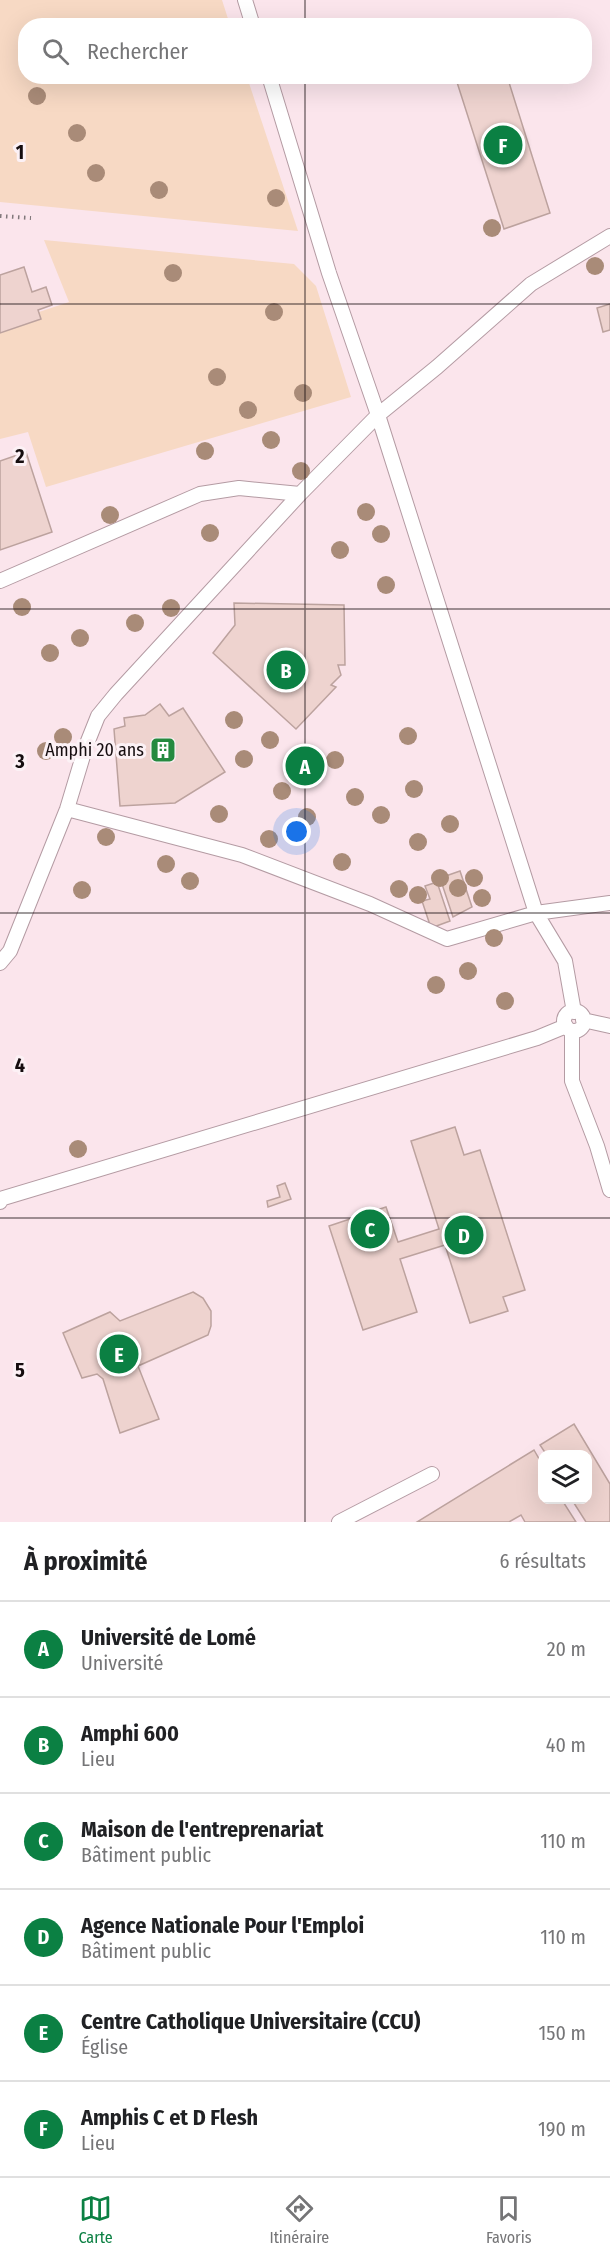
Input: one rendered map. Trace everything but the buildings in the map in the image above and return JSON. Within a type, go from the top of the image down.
[{"type":"lane","points":[[245,0],[251,18]]},
{"type":"lane","points":[[0,1203],[0,1198],[537,1038],[569,1029],[578,1030],[582,1026],[565,961],[536,913],[378,415],[329,273],[271,84]]},
{"type":"lane","points":[[0,963],[10,951],[67,809],[86,746],[98,716],[116,694],[300,494],[378,415],[437,367],[531,284],[610,236]]},
{"type":"lane","points":[[0,581],[200,494],[239,488],[300,494]]},
{"type":"lane","points":[[67,809],[242,855],[370,904],[447,939],[536,913],[610,903]]},
{"type":"lane","points":[[579,1016],[610,1026]]},
{"type":"lane","points":[[569,1029],[572,1081],[603,1146],[610,1190]]},
{"type":"lane","points":[[339,1522],[432,1474]]},
{"type":"path","points":[[0,216],[31,218]]},
{"type":"shaded area","points":[[0,0],[610,0],[610,1522],[0,1522]]},
{"type":"shaded area","points":[[0,0],[222,0],[228,18],[18,18],[18,84],[249,84],[298,231],[0,202]]},
{"type":"shaded area","points":[[44,240],[294,264],[316,286],[351,397],[46,487],[28,432],[0,439],[0,325],[69,302]]},
{"type":"place","name":"Amphis C et D Flesh","points":[[503,145]]},
{"type":"place","name":"Amphi 600","points":[[286,670]]},
{"type":"place","name":"Amphi 20 ans","points":[[163,750]]},
{"type":"place","name":"Université de Lomé","points":[[305,766]]},
{"type":"place","name":"Maison de l'entreprenariat","points":[[370,1229]]},
{"type":"place","name":"Agence Nationale Pour l'Emploi","points":[[464,1235]]},
{"type":"place","name":"Centre Catholique Universitaire (CCU)","points":[[119,1354]]}]
